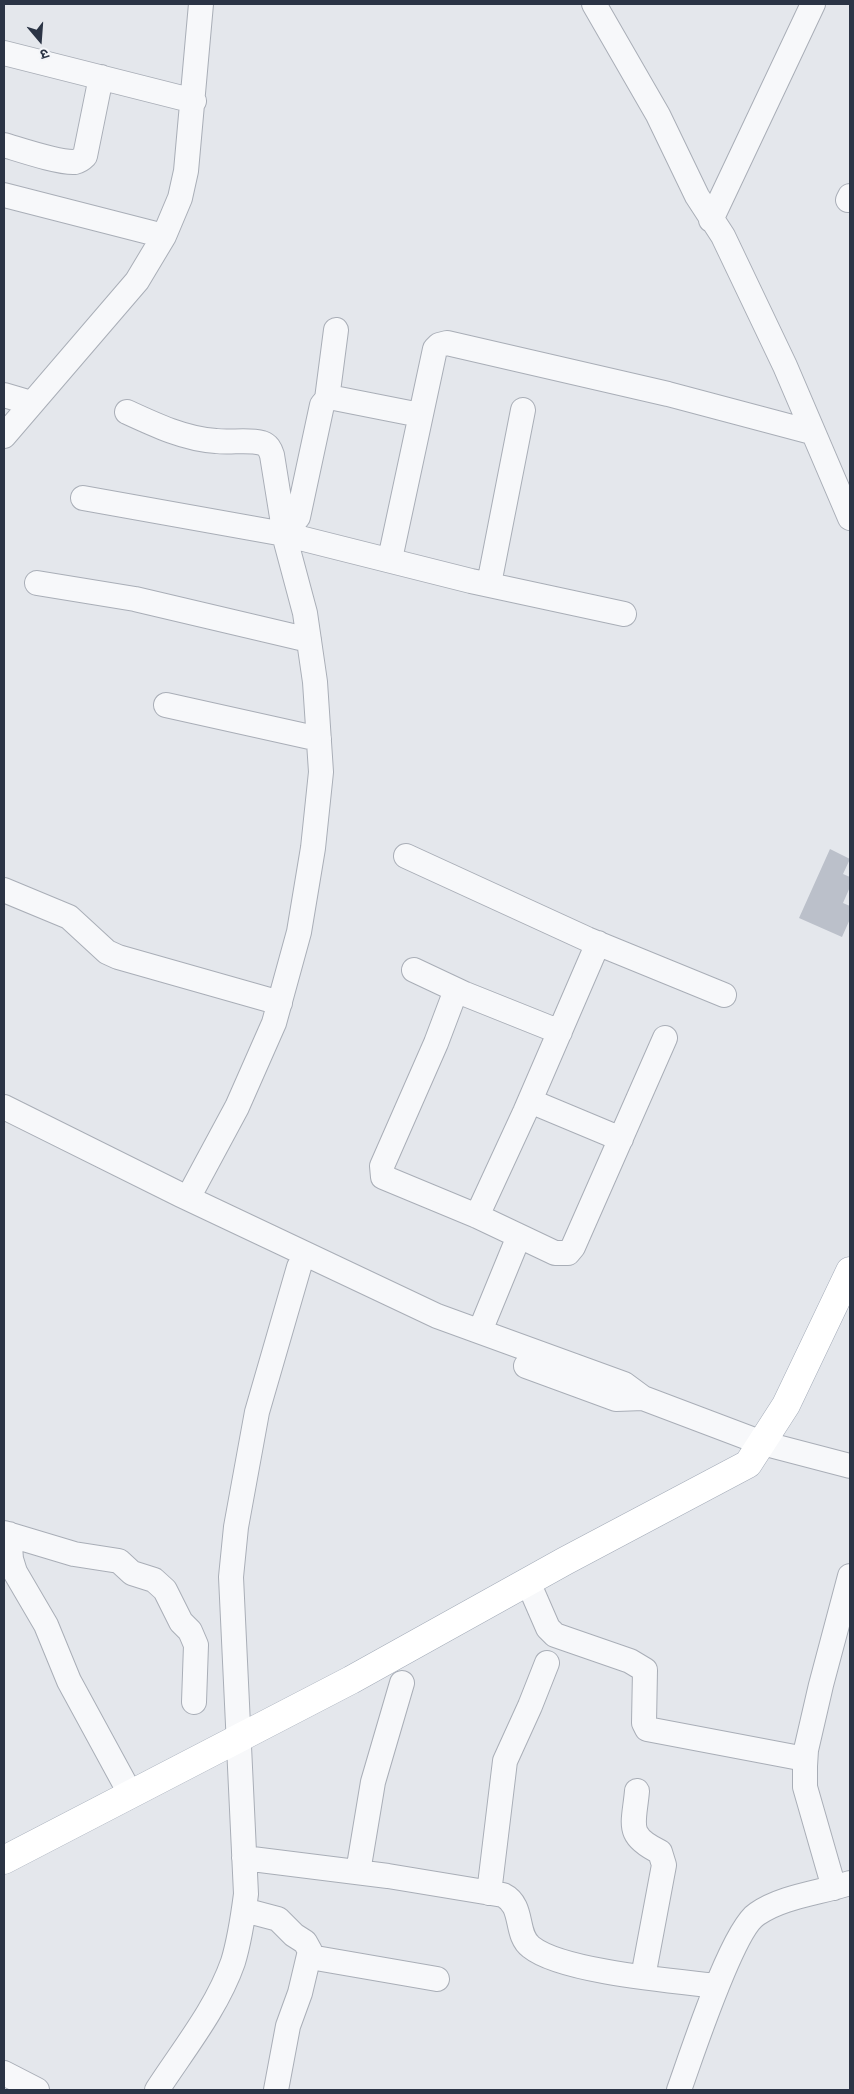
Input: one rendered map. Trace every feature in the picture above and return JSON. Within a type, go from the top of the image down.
[{"type":"main road","points":[[4,1860],[351,1680],[748,1464],[786,1405],[850,1271]]},
{"type":"street","points":[[4,436],[137,281],[164,236],[180,198],[186,172],[194,101],[201,4]]},
{"type":"street","points":[[594,4],[658,115],[697,196],[723,236],[801,403],[811,432],[830,467],[846,508]]},
{"type":"street","points":[[711,220],[813,4]]},
{"type":"street","points":[[4,53],[194,101]]},
{"type":"street","points":[[4,145],[64,161],[75,162],[81,160],[85,156],[101,77]]},
{"type":"street","points":[[4,195],[164,236]]},
{"type":"street","points":[[284,530],[298,517],[322,405],[327,399],[336,330]]},
{"type":"street","points":[[390,559],[420,415],[435,348],[438,344],[447,343],[668,394],[811,432]]},
{"type":"street","points":[[4,394],[31,403]]},
{"type":"street","points":[[327,399],[334,398],[420,415]]},
{"type":"street","points":[[489,584],[523,410]]},
{"type":"street","points":[[127,412],[158,427],[197,438],[214,441],[264,443],[272,455],[284,530],[305,613],[319,739],[321,772],[313,848],[299,932],[280,1004],[274,1023],[237,1107],[188,1198]]},
{"type":"street","points":[[846,508],[850,473]]},
{"type":"street","points":[[83,498],[284,530],[489,584],[624,614]]},
{"type":"street","points":[[37,584],[135,599],[309,640]]},
{"type":"street","points":[[166,705],[319,739]]},
{"type":"street","points":[[406,856],[598,944],[724,995]]},
{"type":"street","points":[[4,890],[69,917],[107,952],[118,957],[280,1004]]},
{"type":"street","points":[[477,1216],[530,1101],[598,944]]},
{"type":"street","points":[[414,970],[456,990],[560,1032]]},
{"type":"street","points":[[456,990],[436,1044],[381,1172],[388,1181],[477,1216],[555,1254],[568,1253],[665,1038]]},
{"type":"street","points":[[530,1101],[621,1139]]},
{"type":"street","points":[[4,1107],[188,1198],[437,1316],[624,1384],[643,1398],[762,1444],[850,1466]]},
{"type":"street","points":[[4,1124],[433,1331],[616,1399],[643,1398]]},
{"type":"street","points":[[480,1332],[519,1236]]},
{"type":"street","points":[[157,2090],[211,2006],[232,1964],[241,1933],[246,1894],[231,1577],[236,1527],[256,1412],[299,1267]]},
{"type":"street","points":[[131,1794],[69,1681],[46,1625],[15,1572],[6,1534],[74,1554],[119,1561],[132,1573],[154,1580],[160,1585],[196,1645],[194,1702]]},
{"type":"street","points":[[679,2090],[718,1986],[747,1923],[754,1915],[774,1905],[842,1885],[805,1787],[805,1758],[821,1685],[850,1576]]},
{"type":"street","points":[[528,1582],[548,1628],[555,1635],[630,1661],[645,1670],[644,1723],[647,1729],[805,1758]]},
{"type":"street","points":[[489,1894],[505,1761],[547,1663]]},
{"type":"street","points":[[358,1872],[373,1782],[402,1682]]},
{"type":"street","points":[[637,1791],[634,1826],[636,1836],[641,1842],[660,1852],[664,1864],[642,1977]]},
{"type":"street","points":[[244,1858],[358,1872],[510,1899],[517,1911],[525,1939],[529,1946],[559,1961],[642,1977],[718,1986]]},
{"type":"street","points":[[244,1910],[274,1917],[282,1921],[294,1935],[305,1942],[310,1951],[310,1957],[288,2026],[276,2090]]},
{"type":"street","points":[[310,1957],[437,1979]]},
{"type":"street","points":[[4,2073],[38,2090]]},
{"type":"building","points":[[830,849],[850,859],[843,874],[850,877],[850,887],[843,903],[850,906],[850,919],[842,937],[799,918]]}]
